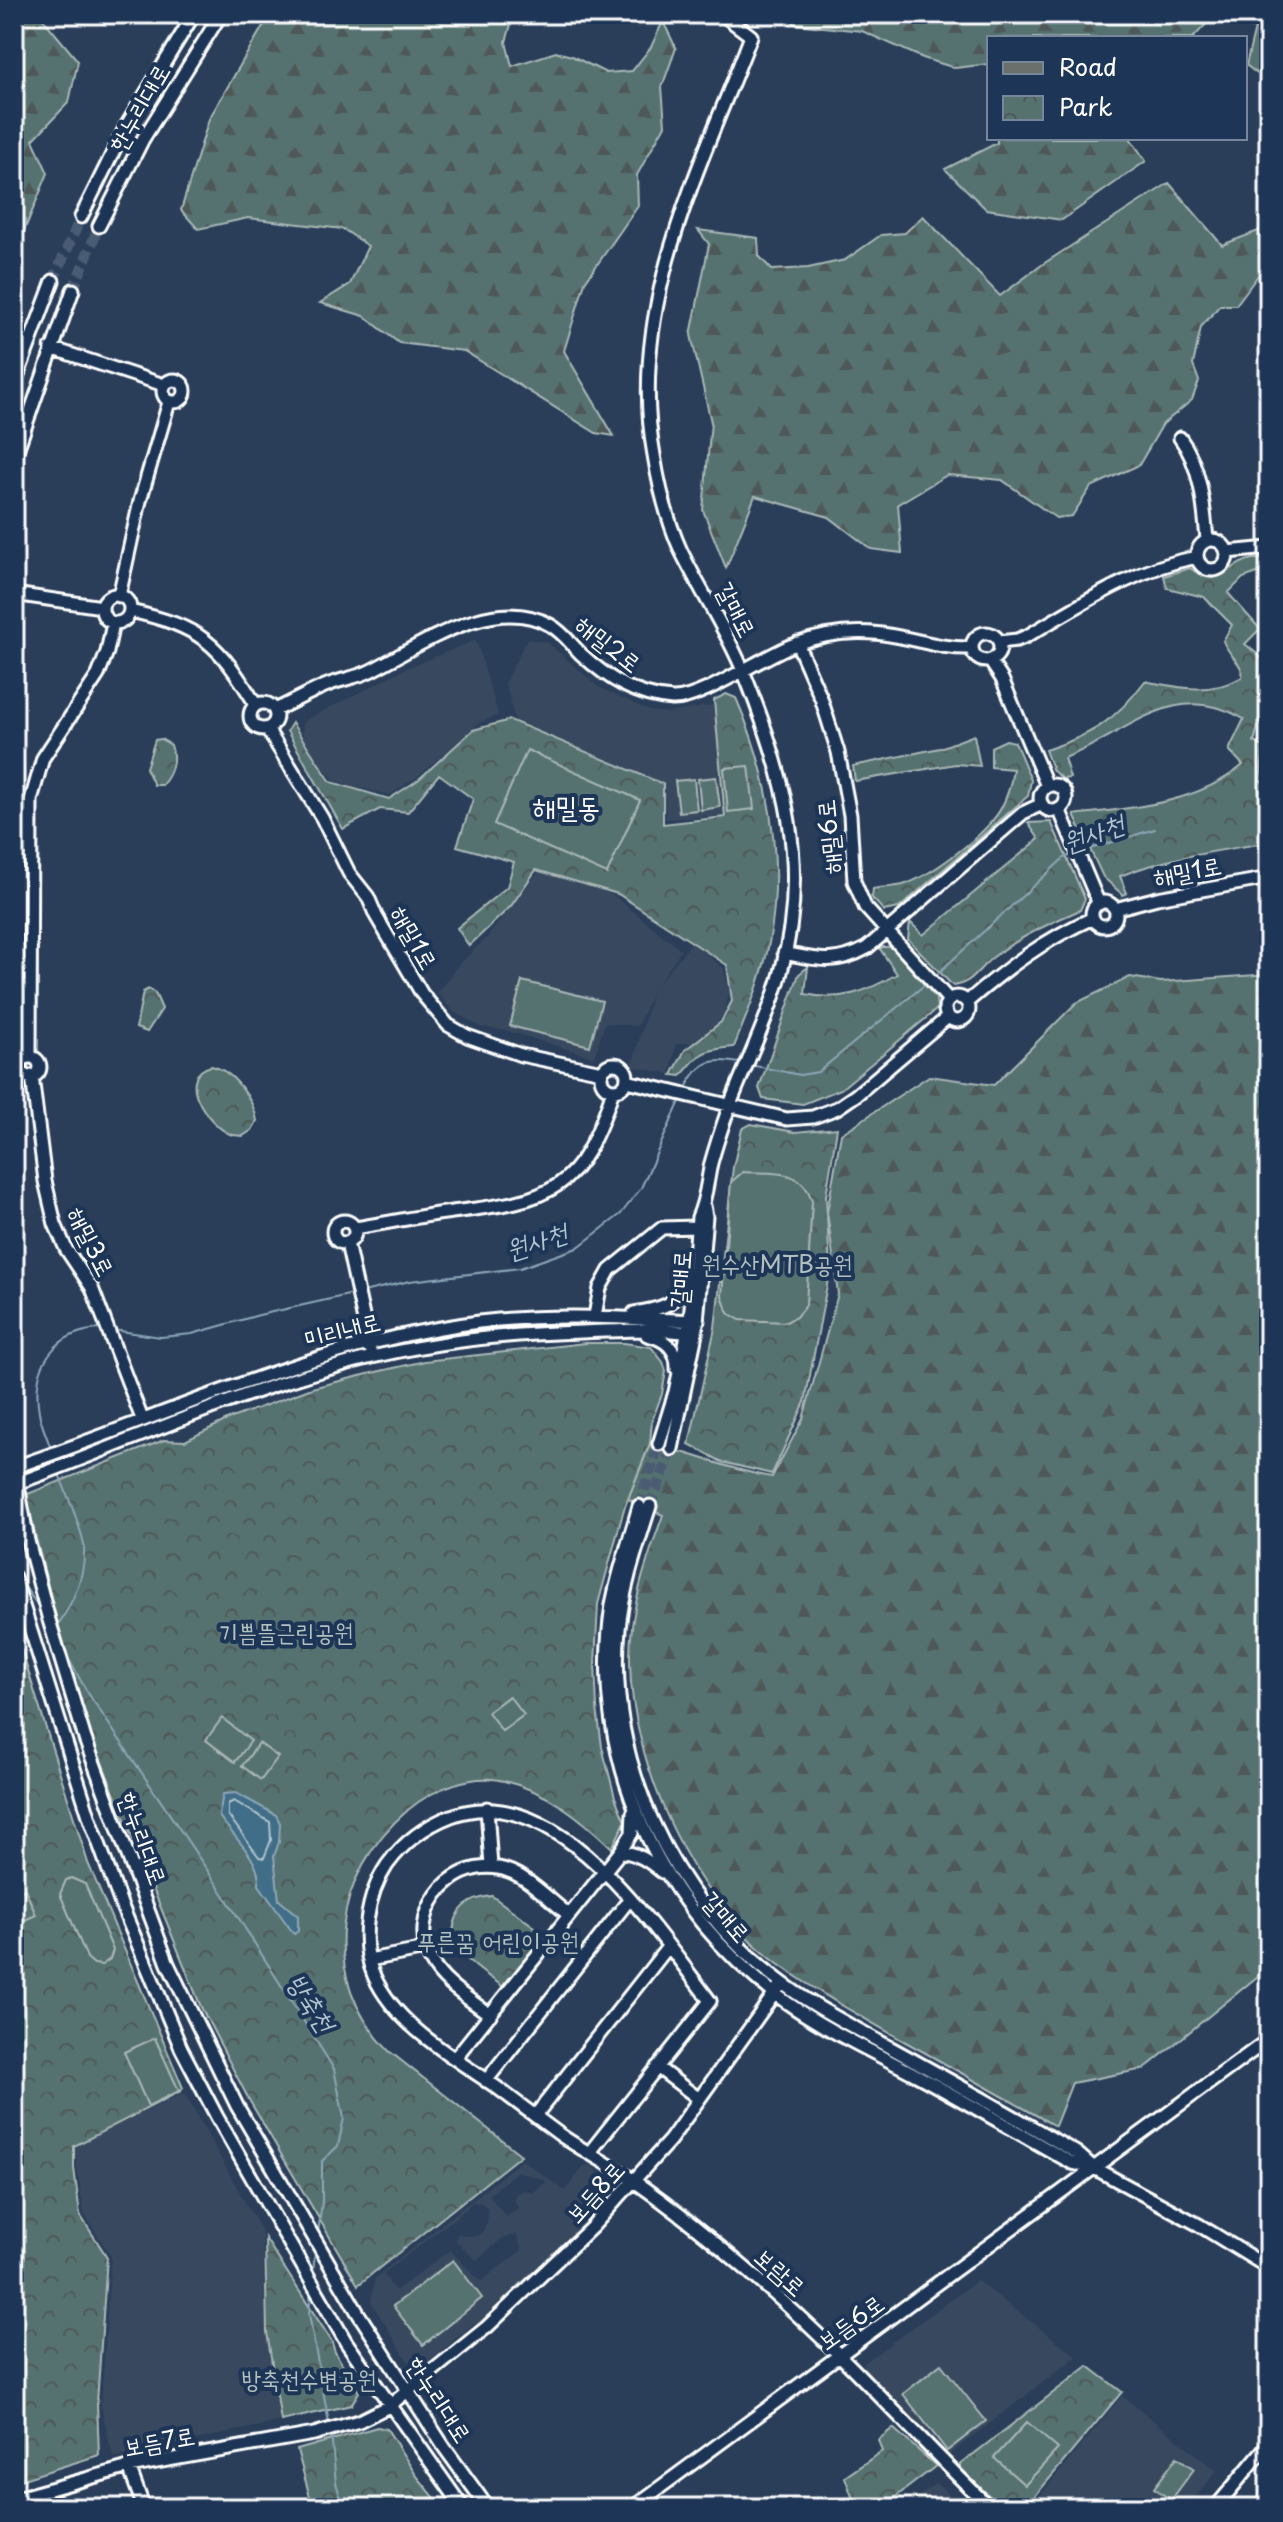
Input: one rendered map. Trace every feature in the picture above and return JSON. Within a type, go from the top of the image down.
[{"type":"street","name":"한누리대로","points":[[81,217],[125,128],[194,14]]},
{"type":"street","name":"한누리대로","points":[[99,226],[143,139],[221,14]]},
{"type":"street","name":"갈매로","points":[[659,1444],[693,1327],[696,1227],[704,1205],[711,1163],[780,975],[794,869],[786,794],[775,754],[742,669],[681,549],[667,510],[654,455],[649,365],[655,304],[671,246],[751,36],[722,14]]},
{"type":"street","points":[[14,385],[53,281]]},
{"type":"street","points":[[14,459],[73,290]]},
{"type":"street","points":[[51,348],[164,385]]},
{"type":"street","points":[[164,385],[178,380],[185,388],[185,395],[180,401],[169,402]]},
{"type":"street","points":[[164,385],[164,396],[169,402]]},
{"type":"street","points":[[119,596],[140,501],[169,402]]},
{"type":"street","points":[[1180,438],[1192,455],[1207,540]]},
{"type":"street","points":[[1207,540],[1222,543],[1227,552],[1226,561],[1214,570],[1201,566],[1197,557],[1199,547],[1207,540]]},
{"type":"street","points":[[1227,552],[1269,548]]},
{"type":"street","points":[[999,642],[1027,636],[1137,574],[1167,562],[1197,557]]},
{"type":"street","points":[[14,594],[102,607]]},
{"type":"street","points":[[119,596],[129,603],[130,611],[124,621],[113,623],[103,616],[102,607],[110,597],[119,596]]},
{"type":"street","points":[[130,611],[178,625],[203,638],[232,666],[256,705]]},
{"type":"street","name":"해밀2로","points":[[275,710],[326,685],[369,672],[463,623],[489,617],[542,621],[552,626],[613,681],[647,695],[679,699],[712,686],[797,643],[832,634],[859,631],[943,647],[972,648]]},
{"type":"street","points":[[30,1057],[31,800],[43,758],[98,675],[113,623]]},
{"type":"street","points":[[985,633],[994,635],[999,642],[998,655],[990,661],[978,659],[972,648],[974,639],[985,633]]},
{"type":"street","name":"해밀6로","points":[[797,643],[821,698],[838,752],[850,815],[856,889],[865,907],[946,996]]},
{"type":"street","points":[[990,661],[1002,679],[1047,786]]},
{"type":"street","points":[[267,703],[275,710],[276,720],[267,729],[258,728],[251,722],[250,714],[256,705],[267,703]]},
{"type":"street","name":"해밀1로","points":[[267,729],[322,818],[349,873],[368,897],[422,994],[448,1025],[467,1036],[521,1055],[602,1072]]},
{"type":"street","points":[[1056,785],[1065,794],[1065,803],[1059,809],[1048,810],[1042,804],[1041,792],[1047,786],[1056,785]]},
{"type":"street","points":[[784,953],[815,960],[842,960],[867,948],[1023,813],[1042,804]]},
{"type":"street","points":[[1059,809],[1099,904]]},
{"type":"street","name":"해밀1로","points":[[1115,909],[1195,890],[1269,878]]},
{"type":"street","points":[[1106,903],[1115,909],[1115,919],[1107,926],[1100,925],[1093,918],[1099,904],[1106,903]]},
{"type":"street","points":[[967,1002],[1048,939],[1093,918]]},
{"type":"street","points":[[946,996],[967,1002],[970,1008],[966,1018],[957,1022],[948,1017],[946,996]]},
{"type":"street","points":[[627,1081],[787,1119],[813,1117],[837,1108],[948,1017]]},
{"type":"street","points":[[30,1057],[40,1064],[39,1071],[32,1076],[17,1068],[30,1057]]},
{"type":"street","points":[[618,1064],[625,1069],[627,1081],[621,1088],[613,1090],[602,1083],[602,1072],[610,1065],[618,1064]]},
{"type":"street","name":"해밀3로","points":[[32,1076],[45,1181],[55,1224],[66,1249],[92,1288],[142,1419]]},
{"type":"street","points":[[347,1243],[337,1241],[333,1235],[333,1228],[344,1221],[355,1228],[512,1205],[551,1190],[566,1179],[588,1153],[613,1090]]},
{"type":"street","name":"갈매로","points":[[672,1449],[693,1327],[706,1216],[704,1205]]},
{"type":"street","points":[[595,1316],[600,1288],[610,1270],[662,1228],[696,1227]]},
{"type":"street","points":[[347,1243],[354,1237],[355,1228]]},
{"type":"street","points":[[347,1243],[372,1357]]},
{"type":"street","points":[[610,1316],[657,1309],[673,1301],[680,1295],[694,1255]]},
{"type":"street","name":"미리내로","points":[[14,1466],[313,1358],[477,1322],[610,1316],[693,1327]]},
{"type":"street","name":"미리내로","points":[[16,1484],[291,1380],[372,1357],[426,1345],[476,1339],[552,1332],[693,1327]]},
{"type":"street","points":[[620,1331],[657,1337],[671,1347],[678,1363],[676,1389]]},
{"type":"street","name":"한누리대로","points":[[14,1466],[28,1541],[85,1739],[168,1964],[237,2106],[358,2313],[406,2393],[488,2508]]},
{"type":"street","name":"갈매로","points":[[778,1988],[720,1945],[669,1877],[646,1838],[618,1752],[612,1710],[610,1631],[619,1574],[645,1506],[619,1630],[618,1682],[627,1750],[659,1833],[700,1904],[807,2016],[1072,2163],[1094,2168],[1199,2225],[1269,2268]]},
{"type":"street","name":"한누리대로","points":[[14,1577],[104,1857],[181,2048],[346,2342],[463,2508]]},
{"type":"street","points":[[455,2058],[620,1852],[632,1833],[632,1802]]},
{"type":"street","points":[[487,1808],[491,1867]]},
{"type":"street","points":[[426,1949],[369,1960],[369,1904],[381,1875],[396,1853],[416,1834],[442,1819],[487,1808],[526,1816],[551,1828],[604,1870],[668,1947],[710,2001],[590,2152]]},
{"type":"street","points":[[620,1852],[659,1833]]},
{"type":"street","points":[[620,1852],[641,1857],[669,1877]]},
{"type":"street","points":[[490,2015],[444,1979],[432,1964],[426,1949],[424,1930],[426,1915],[435,1895],[455,1876],[473,1868],[491,1867],[520,1876],[569,1915]]},
{"type":"street","points":[[486,2081],[629,1900]]},
{"type":"street","points":[[535,2116],[668,1947]]},
{"type":"street","name":"보람로","points":[[369,1960],[385,1997],[398,2014],[562,2136],[633,2180],[688,2220],[841,2355],[990,2508]]},
{"type":"street","name":"보듬8로","points":[[406,2393],[513,2303],[592,2227],[670,2140],[778,1988]]},
{"type":"street","name":"보듬6로","points":[[632,2508],[1269,2039]]},
{"type":"street","points":[[657,2067],[699,2099]]},
{"type":"street","points":[[389,2406],[406,2393]]},
{"type":"street","name":"보듬7로","points":[[16,2502],[129,2467],[314,2434],[359,2421],[389,2406]]},
{"type":"street","points":[[1215,2508],[1269,2443]]},
{"type":"street","points":[[129,2467],[144,2508]]},
{"type":"shaded area","points":[[527,639],[547,642],[598,687],[649,711],[669,713],[714,705],[725,816],[666,819],[663,783],[515,720],[505,682]]},
{"type":"shaded area","points":[[476,640],[498,715],[479,723],[417,777],[389,795],[335,781],[306,746],[302,731],[304,721],[405,669]]},
{"type":"shaded area","points":[[541,869],[613,895],[681,950],[655,988],[692,942],[724,969],[729,993],[724,1015],[709,1032],[693,1042],[676,1044],[670,1074],[632,1066],[652,993],[637,1026],[605,1023],[594,1057],[508,1031],[481,1027],[453,1011],[437,993],[458,965],[485,940]]},
{"type":"shaded area","points":[[184,2093],[262,2232],[266,2331],[281,2421],[113,2458],[101,2406],[111,2256],[84,2214],[74,2146]]},
{"type":"shaded area","points":[[522,2160],[565,2191],[584,2166],[590,2165],[612,2183],[612,2194],[544,2268],[481,2323],[473,2324],[426,2364],[408,2361],[371,2302],[375,2278]],"holes":[[[517,2171],[547,2181],[533,2193],[524,2190],[516,2194],[514,2200],[518,2208],[506,2217],[489,2195]],[[472,2202],[482,2203],[487,2208],[488,2220],[477,2236],[458,2233],[456,2240],[464,2249],[477,2260],[500,2240],[517,2234],[522,2250],[480,2282],[450,2250],[395,2291],[383,2274]]]},
{"type":"shaded area","points":[[977,2281],[1077,2356],[950,2454],[866,2372],[864,2363]]},
{"type":"shaded area","points":[[1122,2396],[1217,2471],[1186,2508],[1030,2508]]},
{"type":"shaded area","points":[[936,2483],[964,2508],[941,2508],[930,2495],[913,2508],[904,2508]]},
{"type":"green space","points":[[14,14],[39,14],[78,61],[69,102],[33,140],[48,173],[14,255]]},
{"type":"green space","points":[[270,14],[514,14],[506,42],[512,66],[556,52],[572,56],[606,73],[632,71],[651,47],[663,21],[676,48],[662,87],[665,125],[637,175],[638,206],[585,282],[564,351],[614,436],[596,433],[464,351],[399,343],[364,316],[320,303],[350,284],[368,246],[343,229],[248,218],[198,229],[181,210],[209,119]]},
{"type":"green space","points":[[787,14],[1269,14],[1269,83],[1247,66],[1255,28],[1208,22],[1195,36],[987,36],[987,64],[955,68],[923,58],[862,31],[795,24]]},
{"type":"green space","points":[[997,140],[1131,140],[1146,161],[1062,220],[986,209],[945,169],[997,143]]},
{"type":"green space","points":[[1169,183],[1222,245],[1269,227],[1269,268],[1262,270],[1236,305],[1220,305],[1201,327],[1193,365],[1199,381],[1192,400],[1163,424],[1139,465],[1091,487],[1072,516],[1056,518],[1002,480],[947,475],[898,504],[902,553],[871,549],[829,517],[755,496],[726,568],[703,510],[711,422],[691,335],[709,244],[698,230],[758,238],[759,256],[772,270],[808,268],[845,260],[881,235],[905,233],[923,216],[1000,296],[1043,264]]},
{"type":"green space","points":[[1253,559],[1269,559],[1269,569],[1243,578],[1228,593],[1260,629],[1245,644],[1269,660],[1269,709],[1258,727],[1254,742],[1264,747],[1260,781],[1269,782],[1269,842],[1194,855],[1138,869],[1120,876],[1127,893],[1123,895],[1103,877],[1074,815],[1163,802],[1225,778],[1243,765],[1229,750],[1244,719],[1218,708],[1195,704],[1151,714],[1064,758],[1070,778],[1063,779],[1053,771],[1045,750],[1076,739],[1101,725],[1123,707],[1145,681],[1182,688],[1207,688],[1231,683],[1242,677],[1241,669],[1223,641],[1232,625],[1204,597],[1167,588],[1164,576],[1190,568],[1209,578],[1216,577]]},
{"type":"green space","points":[[726,694],[736,698],[760,765],[768,800],[775,872],[774,908],[760,978],[734,1047],[703,1054],[681,1076],[672,1075],[685,1050],[721,1022],[732,1001],[727,965],[618,894],[536,870],[511,906],[469,946],[457,928],[507,887],[514,862],[457,846],[473,799],[439,774],[408,812],[380,809],[343,829],[287,731],[292,723],[331,782],[389,799],[418,780],[473,730],[510,720],[663,784],[663,824],[725,817],[714,700]]},
{"type":"green space","points":[[974,735],[980,766],[956,764],[855,781],[853,766],[940,748]]},
{"type":"green space","points":[[161,739],[171,745],[173,761],[162,785],[154,785],[146,768],[155,740]]},
{"type":"green space","points":[[1006,740],[1015,742],[1031,780],[1028,796],[899,908],[884,911],[872,898],[873,889],[903,885],[928,873],[970,842],[993,820],[1009,790],[1013,769],[991,767],[991,747]]},
{"type":"green space","points":[[527,750],[640,800],[607,874],[494,824]]},
{"type":"green space","points":[[749,766],[754,809],[728,812],[724,768]]},
{"type":"green space","points":[[716,777],[720,807],[701,810],[698,779]]},
{"type":"green space","points":[[694,779],[697,810],[679,812],[675,781]]},
{"type":"green space","points":[[1051,822],[1085,899],[1080,910],[1023,937],[992,958],[970,979],[953,986],[908,939],[910,922],[923,935],[1039,839],[1028,823]]},
{"type":"green space","points":[[892,947],[936,998],[937,1009],[841,1089],[803,1104],[763,1099],[759,1088],[799,974],[808,967],[805,994],[830,997],[852,994],[897,974],[880,949]]},
{"type":"green space","points":[[1269,974],[1269,1967],[1144,2069],[1072,2083],[1055,2126],[870,2022],[778,1964],[748,1938],[695,1869],[655,1786],[633,1702],[630,1662],[632,1624],[640,1587],[663,1515],[628,1499],[650,1444],[772,1477],[803,1419],[838,1294],[827,1212],[841,1134],[929,1076],[994,1085],[1076,1003],[1130,977],[1161,982]]},
{"type":"green space","points":[[522,981],[602,1001],[590,1046],[510,1026]]},
{"type":"green space","points":[[149,989],[155,993],[162,1009],[147,1032],[136,1028],[143,992]]},
{"type":"green space","points":[[211,1066],[227,1073],[252,1104],[257,1121],[252,1130],[243,1136],[221,1129],[198,1100],[195,1080],[200,1071]]},
{"type":"green space","name":"원수산MTB공원","points":[[751,1124],[795,1132],[837,1128],[826,1196],[830,1269],[805,1402],[772,1474],[722,1462],[689,1444],[715,1328],[733,1167],[742,1129]]},
{"type":"green space","points":[[743,1172],[794,1177],[807,1190],[812,1201],[806,1305],[796,1317],[786,1322],[740,1320],[728,1313],[722,1296],[731,1182]]},
{"type":"green space","name":"기쁨뜰근린공원","points":[[585,1343],[651,1347],[666,1371],[652,1421],[650,1443],[624,1509],[598,1604],[595,1664],[597,1708],[602,1747],[625,1822],[612,1848],[576,1816],[535,1791],[491,1779],[466,1781],[429,1795],[408,1810],[383,1836],[363,1864],[350,1895],[343,1927],[344,1959],[351,1991],[366,2022],[389,2051],[521,2155],[358,2285],[248,2098],[201,2007],[92,1738],[56,1617],[25,1495],[164,1440],[185,1441],[229,1419],[312,1388],[425,1361]]},
{"type":"green space","points":[[14,1626],[88,1863],[183,2088],[74,2146],[80,2215],[107,2257],[97,2403],[99,2455],[14,2482]]},
{"type":"green space","points":[[509,1696],[524,1715],[502,1731],[488,1712]]},
{"type":"green space","points":[[222,1718],[251,1741],[235,1762],[206,1740]]},
{"type":"green space","points":[[259,1743],[278,1757],[261,1780],[242,1766]]},
{"type":"green space","points":[[71,1878],[85,1884],[113,1950],[110,1959],[102,1965],[94,1964],[87,1958],[60,1894],[66,1880]]},
{"type":"green space","points":[[25,1889],[36,1915],[14,1925],[14,1894]]},
{"type":"green space","name":"푸른꿈 어린이공원","points":[[492,1896],[550,1938],[509,1991],[469,1961],[455,1941],[453,1931],[456,1919],[466,1905]]},
{"type":"green space","points":[[155,2038],[179,2091],[148,2106],[124,2052]]},
{"type":"green space","name":"방축천수변공원","points":[[265,2238],[331,2340],[359,2392],[351,2405],[281,2421],[267,2332]]},
{"type":"green space","points":[[453,2260],[482,2298],[423,2345],[393,2306]]},
{"type":"green space","points":[[941,2364],[986,2421],[947,2451],[903,2394]]},
{"type":"green space","points":[[1088,2366],[1122,2392],[1025,2508],[1002,2508],[958,2466]]},
{"type":"green space","points":[[1027,2422],[1058,2449],[1025,2485],[994,2458]]},
{"type":"green space","name":"방축천수변공원","points":[[377,2427],[387,2429],[416,2475],[443,2508],[313,2508],[297,2450]]},
{"type":"green space","points":[[893,2428],[936,2466],[881,2508],[856,2508],[845,2477],[882,2451],[878,2440]]},
{"type":"green space","points":[[1177,2457],[1194,2469],[1171,2500],[1154,2488]]},
{"type":"water","points":[[236,1793],[276,1815],[280,1823],[279,1842],[274,1856],[279,1900],[298,1916],[298,1931],[294,1934],[259,1885],[251,1857],[219,1816],[223,1794]]},
{"type":"waterway","name":"원사천","points":[[1083,851],[1155,829]]},
{"type":"waterway","name":"원사천","points":[[935,976],[1064,858],[1074,854]]},
{"type":"waterway","name":"원사천","points":[[750,1065],[800,1075],[818,1072],[927,983]]},
{"type":"waterway","name":"원사천","points":[[685,1090],[696,1072],[708,1063],[723,1061],[744,1064]]},
{"type":"waterway","name":"원사천","points":[[363,1292],[410,1281],[520,1268],[577,1248],[621,1214],[641,1188],[681,1099]]},
{"type":"waterway","name":"원사천","points":[[113,1330],[161,1337],[192,1334],[353,1294]]},
{"type":"waterway","name":"원사천","points":[[51,1449],[37,1395],[43,1365],[60,1343],[86,1331],[103,1329]]},
{"type":"waterway","name":"원사천","points":[[55,1629],[77,1590],[84,1557],[80,1530],[59,1474]]},
{"type":"waterway","name":"방축천","points":[[21,1581],[40,1609]]},
{"type":"waterway","name":"방축천","points":[[63,1649],[86,1690],[224,1895],[334,2069],[344,2118],[338,2146],[322,2161],[318,2233]]},
{"type":"waterway","name":"방축천","points":[[313,2273],[315,2252]]},
{"type":"waterway","name":"방축천","points":[[311,2291],[309,2314],[329,2423]]},
{"type":"waterway","name":"방축천","points":[[331,2433],[336,2483],[344,2508]]},
{"type":"tunnel","points":[[53,281],[81,217]]},
{"type":"tunnel","points":[[73,290],[99,226]]},
{"type":"tunnel","points":[[639,1506],[659,1444]]},
{"type":"tunnel","points":[[650,1506],[672,1449]]},
{"type":"district","name":"해밀동","points":[[566,805]]}]
